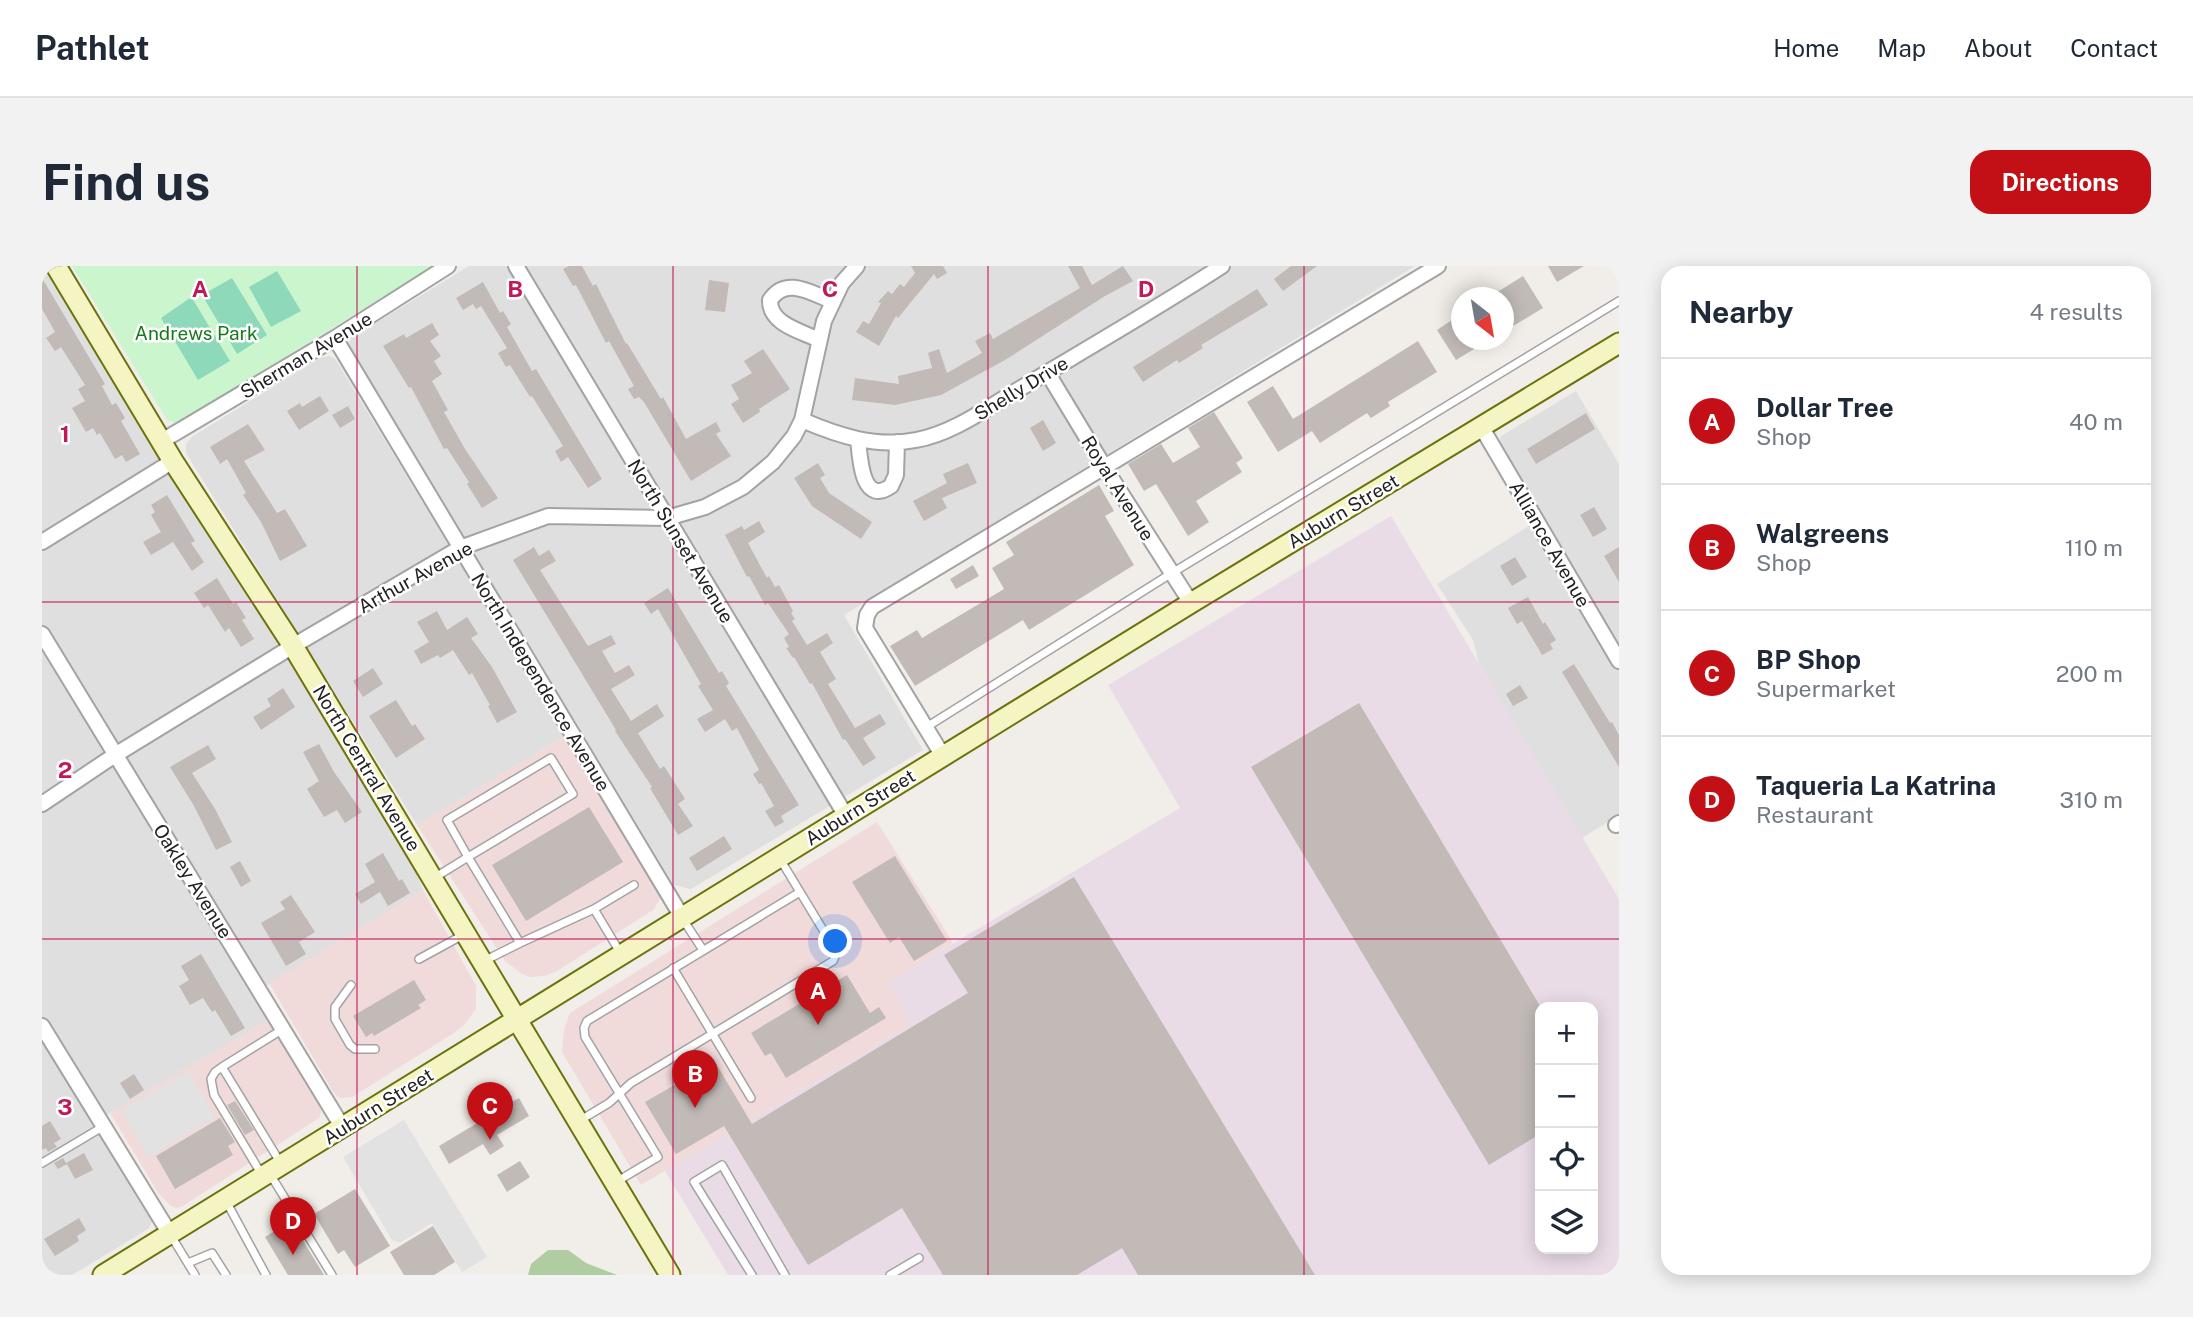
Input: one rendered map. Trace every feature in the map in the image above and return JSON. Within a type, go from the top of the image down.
[{"type":"main road","name":"North Central Avenue","points":[[56,266],[173,461],[293,646],[670,1275]]},
{"type":"main road","name":"Auburn Street","points":[[103,1275],[1191,603],[1619,343]]},
{"type":"street","name":"Sherman Avenue","points":[[162,442],[448,266]]},
{"type":"street","name":"North Sunset Avenue","points":[[516,266],[846,816]]},
{"type":"street","name":"Arthur Avenue","points":[[42,804],[115,755],[460,548],[548,516],[667,518],[705,507],[743,487],[773,462],[794,436],[807,406],[819,340],[832,302],[842,283],[857,266]]},
{"type":"street","name":"Shelly Drive","points":[[802,420],[839,436],[897,442],[918,440],[947,430],[1222,266]]},
{"type":"street","points":[[943,756],[865,628],[867,615],[872,607],[1438,266]]},
{"type":"street","points":[[819,340],[775,317],[770,308],[770,300],[780,290],[795,286],[832,302]]},
{"type":"street","name":"North Independence Avenue","points":[[335,338],[682,917]]},
{"type":"street","name":"Royal Avenue","points":[[1047,372],[1191,603]]},
{"type":"street","name":"Alliance Avenue","points":[[1482,428],[1619,661]]},
{"type":"street","points":[[858,439],[865,481],[874,490],[880,491],[891,486],[896,475],[897,442]]},
{"type":"street","points":[[42,542],[173,461]]},
{"type":"street","name":"Oakley Avenue","points":[[42,634],[343,1128]]},
{"type":"street","points":[[42,1026],[170,1234]]},
{"type":"lane","points":[[925,729],[1172,573],[1619,301]]},
{"type":"lane","points":[[434,878],[468,857],[573,794],[551,758],[447,820],[468,857],[520,943]]},
{"type":"lane","points":[[579,1122],[610,1103],[631,1083],[835,958],[834,948],[779,858]]},
{"type":"lane","points":[[484,961],[594,909],[634,885]]},
{"type":"lane","points":[[615,1182],[658,1157],[585,1037],[584,1028],[587,1021],[800,892]]},
{"type":"lane","points":[[594,909],[621,955]]},
{"type":"lane","points":[[682,917],[702,950]]},
{"type":"lane","points":[[419,959],[467,933]]},
{"type":"lane","points":[[673,968],[751,1098]]},
{"type":"lane","points":[[351,985],[335,1007],[335,1019],[349,1045],[355,1049],[375,1049]]},
{"type":"lane","points":[[272,1172],[214,1095],[211,1079],[222,1067],[284,1029]]},
{"type":"lane","points":[[222,1067],[272,1172],[332,1275]]},
{"type":"lane","points":[[42,1163],[104,1126]]},
{"type":"lane","points":[[752,1275],[694,1182],[722,1165],[785,1275]]},
{"type":"lane","points":[[225,1200],[266,1275]]},
{"type":"lane","points":[[170,1234],[195,1275]]},
{"type":"lane","points":[[188,1264],[212,1253],[226,1275]]},
{"type":"lane","points":[[890,1275],[919,1258]]},
{"type":"shaded area","points":[[42,266],[47,266],[414,867],[423,890],[253,994],[268,1020],[97,1121],[153,1220],[149,1228],[72,1275],[42,1275]]},
{"type":"shaded area","points":[[469,266],[1415,266],[844,615],[923,750],[691,889],[674,885],[350,348],[349,341],[353,337]]},
{"type":"shaded area","points":[[329,356],[339,365],[565,736],[417,825],[186,453],[186,444],[193,436],[320,358]]},
{"type":"shaded area","points":[[1576,391],[1619,464],[1619,815],[1582,838],[1479,664],[1473,640],[1437,584],[1543,517],[1499,442],[1501,436]]},
{"type":"shaded area","points":[[1391,516],[1619,899],[1619,1275],[728,1275],[665,1171],[911,1024],[887,983],[1180,808],[1108,685]]},
{"type":"shaded area","points":[[565,736],[660,892],[660,899],[653,910],[557,971],[531,977],[522,974],[505,961],[417,825]]},
{"type":"shaded area","points":[[877,822],[953,943],[888,983],[912,1024],[641,1185],[562,1052],[564,1029],[570,1013]]},
{"type":"shaded area","points":[[423,890],[476,986],[476,1009],[454,1033],[352,1097],[340,1098],[334,1093],[269,983]]},
{"type":"shaded area","points":[[268,1020],[319,1101],[319,1118],[183,1206],[171,1206],[159,1194],[110,1113]]},
{"type":"shaded area","points":[[188,1071],[215,1117],[148,1157],[121,1111]]},
{"type":"shaded area","points":[[404,1120],[487,1257],[462,1272],[432,1223],[400,1243],[392,1240],[343,1157]]},
{"type":"green space","name":"Andrews Park","points":[[72,266],[434,266],[177,423],[167,420]]},
{"type":"green space","points":[[277,271],[301,311],[271,327],[249,287]]},
{"type":"green space","points":[[232,278],[267,335],[237,354],[202,295]]},
{"type":"green space","points":[[190,298],[230,361],[198,380],[161,318]]},
{"type":"green space","points":[[548,1250],[568,1250],[586,1263],[617,1275],[528,1275],[531,1264]]},
{"type":"building","points":[[582,266],[593,286],[596,284],[626,344],[661,399],[663,397],[686,439],[716,422],[721,431],[716,434],[731,456],[691,481],[644,402],[639,397],[634,399],[628,389],[634,386],[609,341],[606,343],[576,285],[573,286],[563,269]]},
{"type":"building","points":[[911,266],[943,266],[947,273],[937,279],[934,274],[898,318],[896,316],[879,346],[856,332],[863,321],[869,324],[881,303],[878,302],[888,291],[892,294],[900,284],[904,287],[915,273]]},
{"type":"building","points":[[1068,266],[1082,266],[1092,285],[1123,266],[1133,281],[1005,360],[941,395],[895,405],[852,400],[855,378],[899,384],[898,376],[932,368],[928,353],[939,349],[947,373],[982,353],[975,341],[990,333],[993,339],[1080,288]]},
{"type":"building","points":[[1291,266],[1317,266],[1283,291],[1274,279]]},
{"type":"building","points":[[1548,266],[1584,266],[1557,282]]},
{"type":"building","points":[[1523,276],[1543,308],[1514,325],[1514,287],[1506,287]]},
{"type":"building","points":[[42,278],[105,384],[102,386],[112,405],[116,403],[125,418],[121,421],[140,454],[126,462],[122,455],[115,459],[100,433],[97,435],[93,428],[86,432],[72,408],[85,401],[78,389],[85,385],[61,347],[55,351],[46,338],[55,332],[42,309]]},
{"type":"building","points":[[709,280],[729,283],[725,312],[705,310]]},
{"type":"building","points":[[483,282],[500,313],[503,311],[511,324],[507,327],[532,371],[536,369],[602,479],[588,488],[568,457],[561,462],[555,451],[563,446],[510,365],[506,367],[498,353],[507,348],[481,306],[476,309],[473,304],[463,310],[456,298]]},
{"type":"building","points":[[1257,289],[1268,305],[1201,345],[1203,348],[1179,363],[1177,360],[1143,382],[1133,367]]},
{"type":"building","points":[[1451,321],[1451,350],[1472,350],[1456,360],[1437,330]]},
{"type":"building","points":[[432,323],[439,335],[430,341],[441,356],[434,361],[442,374],[432,381],[448,410],[444,412],[498,498],[482,508],[467,484],[469,482],[447,448],[444,449],[411,387],[409,388],[383,346],[404,334],[406,338]]},
{"type":"building","points":[[1418,341],[1437,372],[1388,402],[1390,406],[1371,418],[1367,413],[1320,443],[1312,431],[1278,452],[1247,402],[1273,386],[1293,419]]},
{"type":"building","points":[[763,349],[790,389],[743,423],[731,404],[739,399],[731,385],[752,373],[744,361]]},
{"type":"building","points":[[320,396],[329,411],[299,430],[287,411],[300,403],[302,407]]},
{"type":"building","points":[[348,406],[355,419],[340,428],[332,415]]},
{"type":"building","points":[[1214,412],[1243,458],[1236,463],[1242,472],[1196,501],[1209,522],[1188,536],[1156,484],[1144,491],[1128,464],[1161,444],[1173,463],[1200,447],[1188,428]]},
{"type":"building","points":[[1586,413],[1595,429],[1536,464],[1527,449]]},
{"type":"building","points":[[1043,420],[1056,443],[1043,451],[1030,428]]},
{"type":"building","points":[[248,424],[265,450],[244,461],[277,513],[285,509],[307,546],[280,561],[261,522],[243,495],[246,493],[227,459],[220,464],[210,447]]},
{"type":"building","points":[[818,463],[825,475],[820,478],[829,493],[872,522],[861,539],[812,506],[794,478]]},
{"type":"building","points":[[968,463],[977,483],[942,498],[947,508],[924,521],[913,501],[947,483],[943,474]]},
{"type":"building","points":[[1099,485],[1114,511],[1105,516],[1134,565],[1029,630],[1023,620],[915,686],[890,646],[917,630],[922,638],[1004,589],[992,568],[1014,555],[1006,542]]},
{"type":"building","points":[[167,495],[195,541],[191,543],[204,562],[192,571],[173,542],[151,555],[143,542],[161,532],[151,515],[155,512],[151,505]]},
{"type":"building","points":[[1594,507],[1607,529],[1593,537],[1580,515]]},
{"type":"building","points":[[759,521],[765,532],[748,543],[767,578],[769,576],[775,587],[779,585],[793,611],[791,613],[795,619],[792,621],[807,645],[827,633],[833,643],[820,652],[836,679],[828,684],[855,728],[880,714],[886,724],[863,738],[876,758],[863,766],[845,739],[843,740],[812,683],[810,684],[786,648],[789,647],[784,638],[789,634],[768,603],[765,605],[725,535],[742,526],[744,530]]},
{"type":"building","points":[[534,547],[539,556],[549,550],[556,561],[540,570],[588,646],[611,635],[616,644],[602,651],[615,673],[629,665],[635,675],[611,689],[631,721],[657,704],[664,716],[638,733],[660,769],[664,766],[685,799],[678,804],[693,826],[678,835],[650,788],[652,787],[615,731],[513,560]]},
{"type":"building","points":[[1619,547],[1619,582],[1604,556]]},
{"type":"building","points":[[1515,557],[1527,577],[1512,586],[1500,566]]},
{"type":"building","points":[[973,565],[979,576],[956,589],[950,579]]},
{"type":"building","points":[[217,578],[233,604],[236,602],[246,618],[242,620],[254,639],[241,647],[229,628],[225,632],[208,605],[204,608],[194,593]]},
{"type":"building","points":[[668,588],[719,673],[722,671],[729,683],[726,686],[799,805],[781,816],[784,822],[775,827],[765,811],[774,806],[753,774],[759,770],[737,728],[732,731],[725,719],[705,732],[697,719],[713,710],[698,686],[701,684],[658,609],[651,614],[644,603]]},
{"type":"building","points":[[1528,597],[1543,624],[1545,622],[1556,640],[1550,644],[1553,649],[1542,655],[1522,621],[1517,624],[1508,608]]},
{"type":"building","points":[[437,611],[447,630],[467,617],[478,634],[471,638],[492,667],[517,712],[497,723],[472,673],[469,675],[453,650],[440,658],[438,655],[421,664],[414,651],[429,642],[417,622]]},
{"type":"building","points":[[1574,664],[1619,735],[1619,767],[1562,672]]},
{"type":"building","points":[[373,668],[383,684],[363,697],[353,681]]},
{"type":"building","points":[[1520,685],[1528,698],[1513,706],[1506,694]]},
{"type":"building","points":[[283,688],[295,707],[261,730],[253,717],[271,706],[267,699]]},
{"type":"building","points":[[396,700],[412,726],[415,724],[425,739],[396,758],[369,716]]},
{"type":"building","points":[[1359,703],[1538,1002],[1535,1002],[1535,1137],[1489,1165],[1251,767]]},
{"type":"building","points":[[319,744],[334,772],[362,812],[345,823],[337,810],[324,817],[307,789],[319,781],[303,752]]},
{"type":"building","points":[[208,745],[216,759],[192,773],[232,842],[216,850],[170,767]]},
{"type":"building","points":[[589,807],[623,862],[526,921],[492,865]]},
{"type":"building","points":[[724,836],[732,849],[697,871],[689,858]]},
{"type":"building","points":[[383,853],[399,881],[402,879],[410,893],[388,906],[380,892],[361,904],[355,894],[375,882],[365,864]]},
{"type":"building","points":[[895,856],[947,941],[914,961],[899,937],[890,943],[852,882]]},
{"type":"building","points":[[240,861],[251,881],[241,887],[230,867]]},
{"type":"building","points":[[1074,877],[1315,1275],[1138,1275],[1122,1248],[1077,1275],[943,1275],[902,1208],[808,1265],[724,1126],[676,1154],[645,1102],[715,1062],[752,1124],[968,993],[944,955]]},
{"type":"building","points":[[291,895],[315,932],[299,942],[306,954],[286,966],[261,923],[285,909],[280,902]]},
{"type":"building","points":[[201,954],[245,1028],[231,1036],[215,1010],[212,1012],[203,998],[190,1005],[179,986],[189,980],[181,966]]},
{"type":"building","points":[[847,975],[870,1013],[879,1007],[886,1018],[786,1078],[771,1053],[765,1056],[751,1033]]},
{"type":"building","points":[[414,980],[426,1000],[418,1005],[421,1008],[374,1036],[372,1033],[366,1037],[353,1016]]},
{"type":"building","points":[[134,1074],[144,1090],[130,1099],[120,1083]]},
{"type":"building","points":[[519,1098],[529,1116],[497,1135],[504,1146],[490,1155],[483,1144],[449,1164],[439,1146]]},
{"type":"building","points":[[235,1101],[254,1130],[245,1135],[227,1105]]},
{"type":"building","points":[[220,1118],[235,1142],[228,1146],[233,1155],[175,1189],[156,1156]]},
{"type":"building","points":[[50,1121],[61,1139],[54,1143],[57,1147],[48,1152],[46,1148],[42,1150],[42,1126]]},
{"type":"building","points":[[84,1153],[93,1170],[75,1179],[67,1164],[58,1169],[54,1163],[63,1158],[66,1163]]},
{"type":"building","points":[[520,1161],[530,1177],[507,1192],[497,1175]]},
{"type":"building","points":[[355,1189],[390,1246],[355,1267],[344,1250],[338,1254],[314,1214]]},
{"type":"building","points":[[79,1218],[86,1230],[77,1236],[79,1241],[55,1256],[44,1239]]},
{"type":"building","points":[[291,1221],[324,1275],[288,1275],[265,1237]]},
{"type":"building","points":[[433,1226],[455,1262],[434,1275],[404,1275],[390,1252]]},
{"type":"place","name":"Dollar Tree","points":[[818,1025]]},
{"type":"place","name":"Walgreens","points":[[695,1108]]},
{"type":"place","name":"BP Shop","points":[[490,1140]]},
{"type":"place","name":"Taqueria La Katrina","points":[[293,1255]]}]
